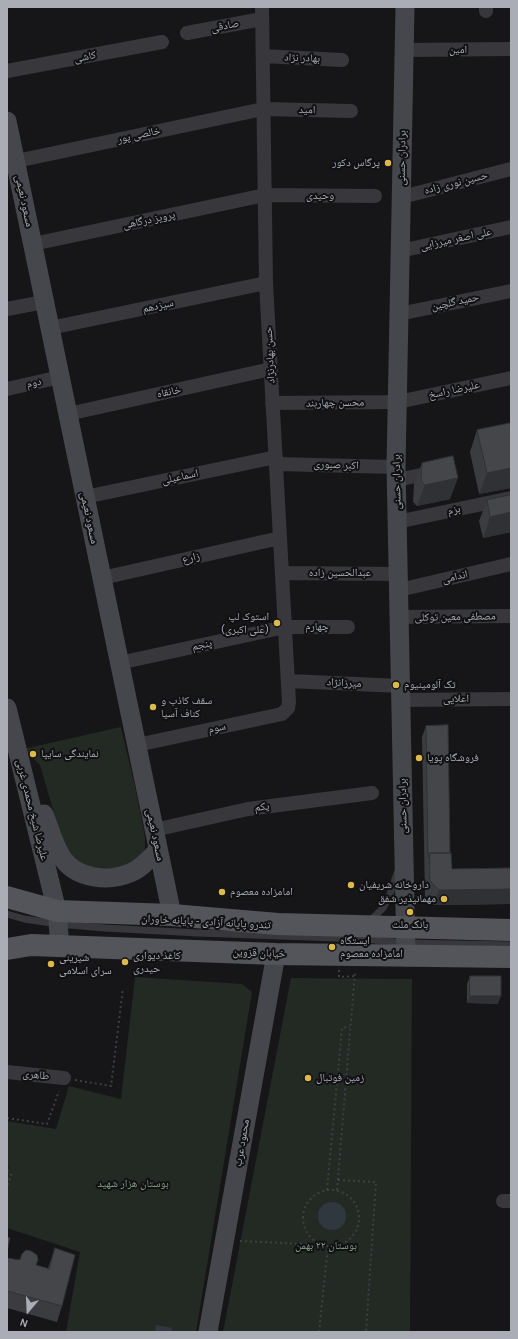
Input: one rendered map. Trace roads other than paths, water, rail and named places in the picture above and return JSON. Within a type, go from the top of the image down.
[{"type":"main road","name":"برادران حسنی","points":[[405,7],[402,198],[395,402],[405,942]]},
{"type":"main road","name":"مسعود نعیمی","points":[[7,121],[11,162],[33,244],[172,915]]},
{"type":"main road","name":"علیرضا شیخ محمدی غربی","points":[[7,708],[58,918],[60,946]]},
{"type":"main road","points":[[17,748],[59,853],[64,861],[76,871],[90,877],[120,876],[131,873],[140,867],[158,850]]},
{"type":"main road","name":"خیابان قزوین","points":[[7,897],[58,918],[172,915],[278,924],[364,927],[405,942],[511,957]]},
{"type":"main road","name":"خیابان قزوین","points":[[7,949],[31,945],[276,954],[340,954],[405,942],[511,930]]},
{"type":"main road","name":"محمود عرب","points":[[208,1332],[276,954]]},
{"type":"street","name":"صادقی","points":[[187,33],[262,13]]},
{"type":"street","name":"حسن بهادرنژاد","points":[[262,13],[266,283],[289,702]]},
{"type":"street","name":"کاشی","points":[[7,71],[162,42]]},
{"type":"street","name":"امین","points":[[404,50],[511,50]]},
{"type":"street","name":"بهادر نژاد","points":[[263,56],[342,60]]},
{"type":"street","name":"امید","points":[[263,109],[351,110]]},
{"type":"street","name":"خالصی پور","points":[[11,162],[263,109]]},
{"type":"street","name":"حسین نوری زاده","points":[[402,198],[511,170]]},
{"type":"street","name":"وحیدی","points":[[265,196],[375,196]]},
{"type":"street","name":"پرویز درگاهی","points":[[33,244],[265,196]]},
{"type":"street","name":"علی اصغر میرزایی","points":[[400,251],[511,227]]},
{"type":"street","name":"سیزدهم","points":[[50,328],[266,283]]},
{"type":"street","name":"حمید گلچین","points":[[399,314],[511,290]]},
{"type":"street","points":[[7,309],[44,302]]},
{"type":"street","name":"خانقاه","points":[[68,414],[271,370]]},
{"type":"street","name":"دوم","points":[[7,389],[60,377]]},
{"type":"street","name":"علیرضا راسخ","points":[[395,402],[511,378]]},
{"type":"street","name":"محسن چهاربند","points":[[272,403],[395,402]]},
{"type":"street","name":"اکبر صبوری","points":[[276,460],[396,471],[444,470]]},
{"type":"street","name":"اسماعیلی","points":[[85,497],[276,460]]},
{"type":"street","name":"بزم","points":[[397,522],[511,498]]},
{"type":"street","name":"زارع","points":[[102,578],[280,538]]},
{"type":"street","name":"اندامی","points":[[398,579],[511,564]]},
{"type":"street","name":"عبدالحسین زاده","points":[[282,573],[398,579]]},
{"type":"street","name":"مصطفی معین توکلی","points":[[399,617],[511,616]]},
{"type":"street","name":"چهارم","points":[[285,627],[348,627]]},
{"type":"street","name":"پنجم","points":[[120,663],[285,627]]},
{"type":"street","name":"ميرزانژاد","points":[[288,681],[400,691]]},
{"type":"street","name":"اعلایی","points":[[400,691],[511,699]]},
{"type":"street","name":"سوم","points":[[137,745],[282,714],[288,708],[289,702]]},
{"type":"street","name":"یکم","points":[[154,830],[248,809],[372,793]]},
{"type":"street","name":"طاهری","points":[[7,1072],[64,1078]]},
{"type":"lane","points":[[395,402],[399,7]]},
{"type":"lane","points":[[364,927],[383,908],[389,897],[397,876],[399,862],[400,691],[396,471]]},
{"type":"lane","name":"تندرو پایانه آزادی - پایانه خاوران","points":[[7,914],[24,919],[58,918],[197,933],[511,945]]},
{"type":"place","name":"پرگاس دکور","points":[[388,163]]},
{"type":"place","name":"استوک لپ (علی اکبری)","points":[[277,623]]},
{"type":"place","name":"تک آلومینیوم","points":[[396,685]]},
{"type":"place","name":"سقف کاذب و کناف آسیا","points":[[153,707]]},
{"type":"place","name":"نمایندگی سایپا","points":[[33,754]]},
{"type":"place","name":"فروشگاه پویا","points":[[419,758]]},
{"type":"place","name":"داروخانه شریفیان","points":[[351,885]]},
{"type":"place","name":"امامزاده معصوم","points":[[222,892]]},
{"type":"place","name":"مهمانپذیر شفق","points":[[444,899]]},
{"type":"place","name":"بانک ملت","points":[[410,912]]},
{"type":"place","name":"ایستگاه امامزاده معصوم","points":[[332,947]]},
{"type":"place","name":"کاغذ دیواری حیدری","points":[[125,962]]},
{"type":"place","name":"شیرینی سرای اسلامی","points":[[51,964]]},
{"type":"place","name":"زمین فوتبال","points":[[308,1078]]},
{"type":"park label","name":"بوستان هزار شهید","points":[[133,1184]]},
{"type":"park label","name":"بوستان ۲۲ بهمن","points":[[326,1246]]}]
